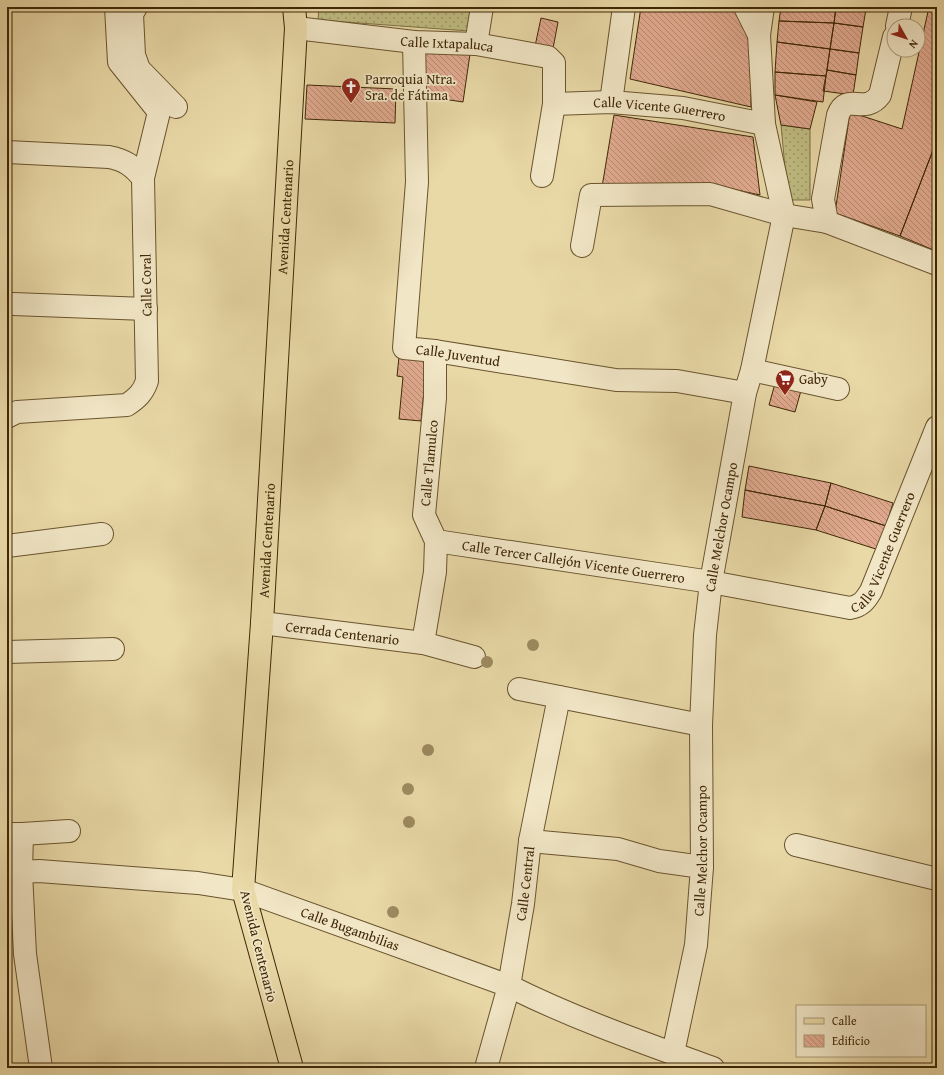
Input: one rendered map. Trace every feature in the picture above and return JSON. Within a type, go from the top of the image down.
[{"type":"main road","name":"Avenida Centenario","points":[[292,1068],[243,890],[262,624],[296,28],[294,7]]},
{"type":"street","name":"Calle Coral","points":[[7,417],[16,412],[127,405],[137,398],[144,390],[147,381],[143,178],[159,112],[119,62],[116,7]]},
{"type":"street","points":[[136,7],[132,14],[134,55],[139,69],[176,107]]},
{"type":"street","points":[[476,44],[482,7]]},
{"type":"street","points":[[610,102],[624,7]]},
{"type":"street","points":[[745,7],[759,35]]},
{"type":"street","name":"Calle Melchor Ocampo","points":[[673,1053],[696,945],[702,867],[701,725],[706,635],[711,582],[744,393],[752,370],[784,215],[764,124],[759,35],[763,7]]},
{"type":"street","points":[[899,18],[901,7]]},
{"type":"street","name":"Calle Ixtapaluca","points":[[296,28],[414,42],[476,44],[548,57],[554,63],[554,104],[542,176]]},
{"type":"street","name":"Calle Juventud","points":[[414,42],[417,182],[404,348],[435,351],[616,380],[677,381],[744,393]]},
{"type":"street","points":[[827,222],[823,199],[840,109],[853,103],[867,105],[876,101],[880,95],[889,58]]},
{"type":"street","name":"Calle Vicente Guerrero","points":[[554,104],[610,102],[683,108],[764,124]]},
{"type":"street","points":[[7,152],[109,157],[122,159],[133,166],[143,178]]},
{"type":"street","points":[[582,246],[591,195],[710,194],[784,215],[827,222],[937,264]]},
{"type":"street","points":[[13,304],[146,309]]},
{"type":"street","name":"Calle Tlamulco","points":[[423,643],[435,572],[436,541],[424,515],[435,398],[435,351]]},
{"type":"street","points":[[752,370],[838,389]]},
{"type":"street","name":"Calle Vicente Guerrero","points":[[711,582],[850,608],[859,606],[866,600],[871,591],[937,426]]},
{"type":"street","points":[[7,546],[102,534]]},
{"type":"street","name":"Calle Tercer Callejón Vicente Guerrero","points":[[436,541],[711,582]]},
{"type":"street","name":"Cerrada Centenario","points":[[262,624],[423,643],[474,657]]},
{"type":"street","points":[[7,652],[113,650]]},
{"type":"street","points":[[519,689],[701,725]]},
{"type":"street","name":"Calle Central","points":[[486,1068],[509,986],[523,904],[530,841],[559,697]]},
{"type":"street","points":[[41,1068],[25,954],[21,872],[15,834],[69,831]]},
{"type":"street","points":[[530,841],[618,849],[660,861],[702,867]]},
{"type":"street","points":[[796,845],[937,879]]},
{"type":"street","name":"Calle Bugambilias","points":[[21,872],[39,871],[198,883],[243,890],[509,986],[556,1008],[713,1068]]},
{"type":"shaded area","points":[[319,7],[471,7],[469,31],[318,20]]},
{"type":"shaded area","points":[[781,125],[810,129],[810,200],[788,200]]},
{"type":"building","points":[[641,7],[735,7],[751,41],[751,107],[630,79]]},
{"type":"building","points":[[781,7],[836,7],[834,23],[779,21]]},
{"type":"building","points":[[836,7],[866,9],[863,27],[834,23]]},
{"type":"building","points":[[929,7],[937,7],[937,146],[935,145],[900,236],[835,213],[850,112],[902,129],[918,58],[926,58],[926,21]]},
{"type":"building","points":[[541,18],[558,22],[552,54],[534,51]]},
{"type":"building","points":[[779,21],[834,23],[830,49],[777,42]]},
{"type":"building","points":[[834,23],[863,27],[859,53],[830,49]]},
{"type":"building","points":[[777,42],[830,49],[826,76],[775,72]]},
{"type":"building","points":[[830,49],[859,53],[856,75],[827,70]]},
{"type":"building","points":[[419,50],[470,54],[463,102],[417,95]]},
{"type":"building","points":[[827,70],[856,75],[853,95],[823,91]]},
{"type":"building","points":[[775,72],[826,76],[823,102],[775,95]]},
{"type":"building","name":"Parroquia Ntra. Sra. de Fátima","points":[[307,85],[396,89],[395,123],[305,119]]},
{"type":"building","points":[[775,95],[817,102],[810,129],[781,125]]},
{"type":"building","points":[[614,115],[753,137],[760,195],[723,187],[602,187]]},
{"type":"building","points":[[935,145],[937,146],[936,251],[900,236]]},
{"type":"building","points":[[399,357],[427,360],[421,421],[399,419],[403,377],[397,376]]},
{"type":"building","name":"Gaby","points":[[776,380],[802,387],[795,412],[769,405]]},
{"type":"building","points":[[749,466],[831,483],[825,506],[745,490]]},
{"type":"building","points":[[831,483],[893,503],[886,526],[825,506]]},
{"type":"building","points":[[745,490],[825,506],[816,530],[742,517]]},
{"type":"building","points":[[825,506],[886,526],[879,550],[816,530]]},
{"type":"place","name":"Parroquia Ntra. Sra. de Fátima","points":[[351,104]]},
{"type":"place","name":"Gaby","points":[[785,396]]}]
